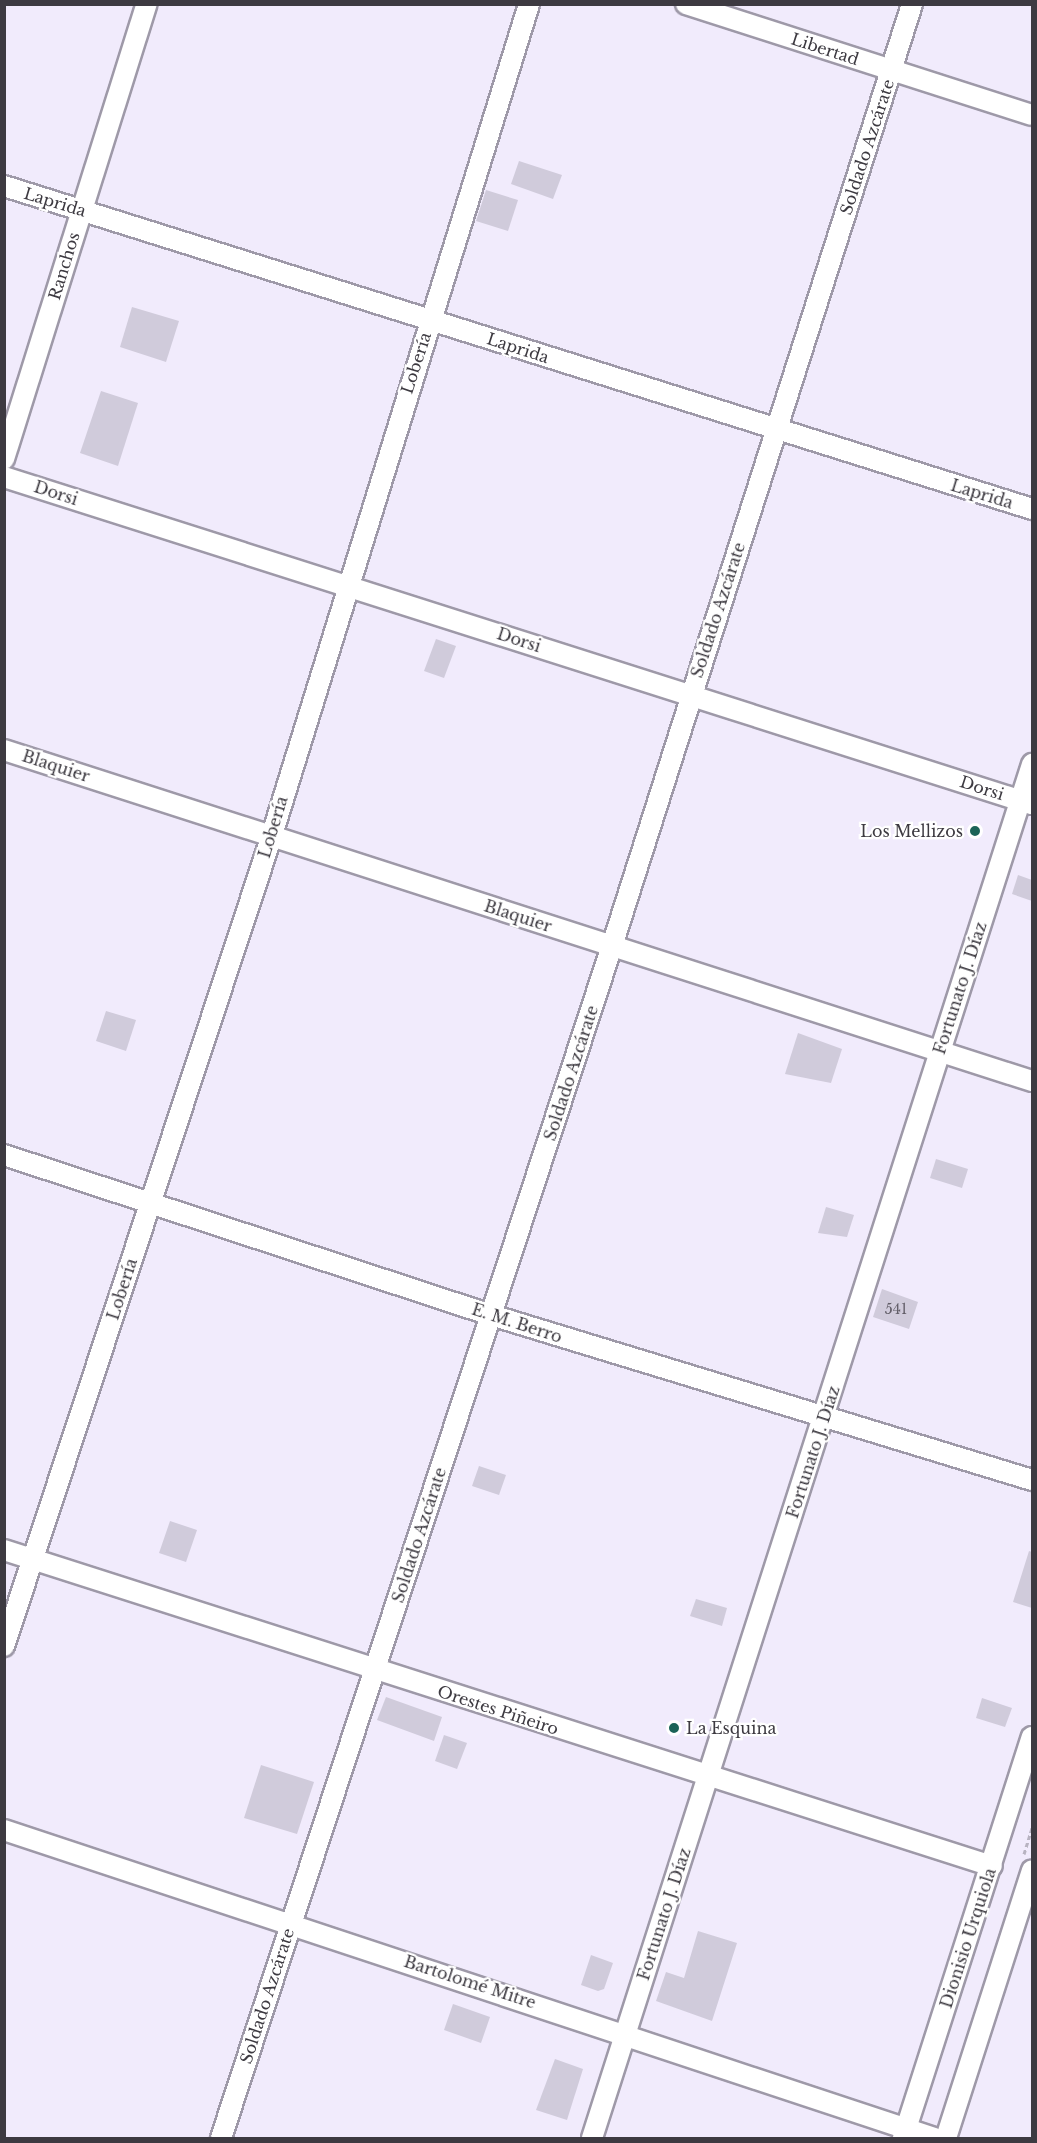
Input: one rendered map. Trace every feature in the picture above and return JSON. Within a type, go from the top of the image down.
[{"type":"street","name":"Ranchos","points":[[4,459],[147,4]]},
{"type":"street","name":"Lobería","points":[[4,1646],[272,835],[346,585],[529,4]]},
{"type":"street","name":"Libertad","points":[[686,4],[1032,115]]},
{"type":"street","name":"Soldado Azcárate","points":[[221,2139],[612,946],[690,694],[777,430],[912,4]]},
{"type":"street","name":"Laprida","points":[[4,186],[1032,509]]},
{"type":"street","name":"Dorsi","points":[[4,477],[1027,803]]},
{"type":"street","name":"Blaquier","points":[[4,750],[1032,1081]]},
{"type":"street","name":"Fortunato J. Díaz","points":[[592,2139],[940,1051],[1027,803],[1032,764]]},
{"type":"street","name":"E. M. Berro","points":[[4,1155],[491,1315],[824,1419],[1032,1480]]},
{"type":"street","name":"Orestes Piñeiro","points":[[4,1550],[708,1778],[992,1866]]},
{"type":"street","name":"Dionisio Urquiola","points":[[904,2134],[1032,1737]]},
{"type":"street","name":"Bartolomé Mitre","points":[[4,1830],[626,2034],[904,2134],[934,2139]]},
{"type":"street","points":[[946,2139],[1032,1876]]},
{"type":"building","points":[[519,161],[562,175],[553,199],[511,184]]},
{"type":"building","points":[[486,190],[518,200],[508,231],[476,221]]},
{"type":"building","points":[[132,307],[179,321],[166,362],[120,347]]},
{"type":"building","points":[[101,391],[138,403],[118,466],[80,453]]},
{"type":"building","points":[[436,639],[456,646],[444,678],[424,671]]},
{"type":"building","points":[[1018,875],[1032,880],[1032,901],[1012,894]]},
{"type":"building","points":[[106,1011],[136,1020],[126,1051],[96,1041]]},
{"type":"building","points":[[798,1033],[842,1049],[831,1083],[785,1074]]},
{"type":"building","points":[[936,1159],[968,1169],[962,1188],[930,1178]]},
{"type":"building","points":[[826,1207],[854,1215],[847,1237],[818,1233]]},
{"type":"building","points":[[882,1289],[918,1302],[909,1329],[873,1317]]},
{"type":"building","points":[[479,1466],[506,1475],[499,1495],[472,1486]]},
{"type":"building","points":[[170,1521],[197,1530],[186,1562],[159,1553]]},
{"type":"building","points":[[1029,1551],[1032,1552],[1032,1608],[1013,1602]]},
{"type":"building","points":[[696,1599],[727,1608],[722,1626],[690,1616]]},
{"type":"building","points":[[386,1697],[442,1717],[434,1741],[377,1720]]},
{"type":"building","points":[[982,1698],[1012,1708],[1005,1727],[976,1718]]},
{"type":"building","points":[[444,1735],[467,1743],[457,1769],[435,1761]]},
{"type":"building","points":[[261,1765],[314,1782],[297,1834],[244,1818]]},
{"type":"building","points":[[698,1931],[737,1943],[712,2021],[656,2001],[666,1972],[684,1978]]},
{"type":"building","points":[[591,1955],[613,1963],[604,1989],[598,1991],[581,1985]]},
{"type":"building","points":[[453,2004],[490,2017],[481,2043],[444,2030]]},
{"type":"building","points":[[555,2059],[583,2069],[567,2120],[536,2110]]},
{"type":"place","name":"Los Mellizos","points":[[975,831]]},
{"type":"place","name":"La Esquina","points":[[674,1728]]}]
